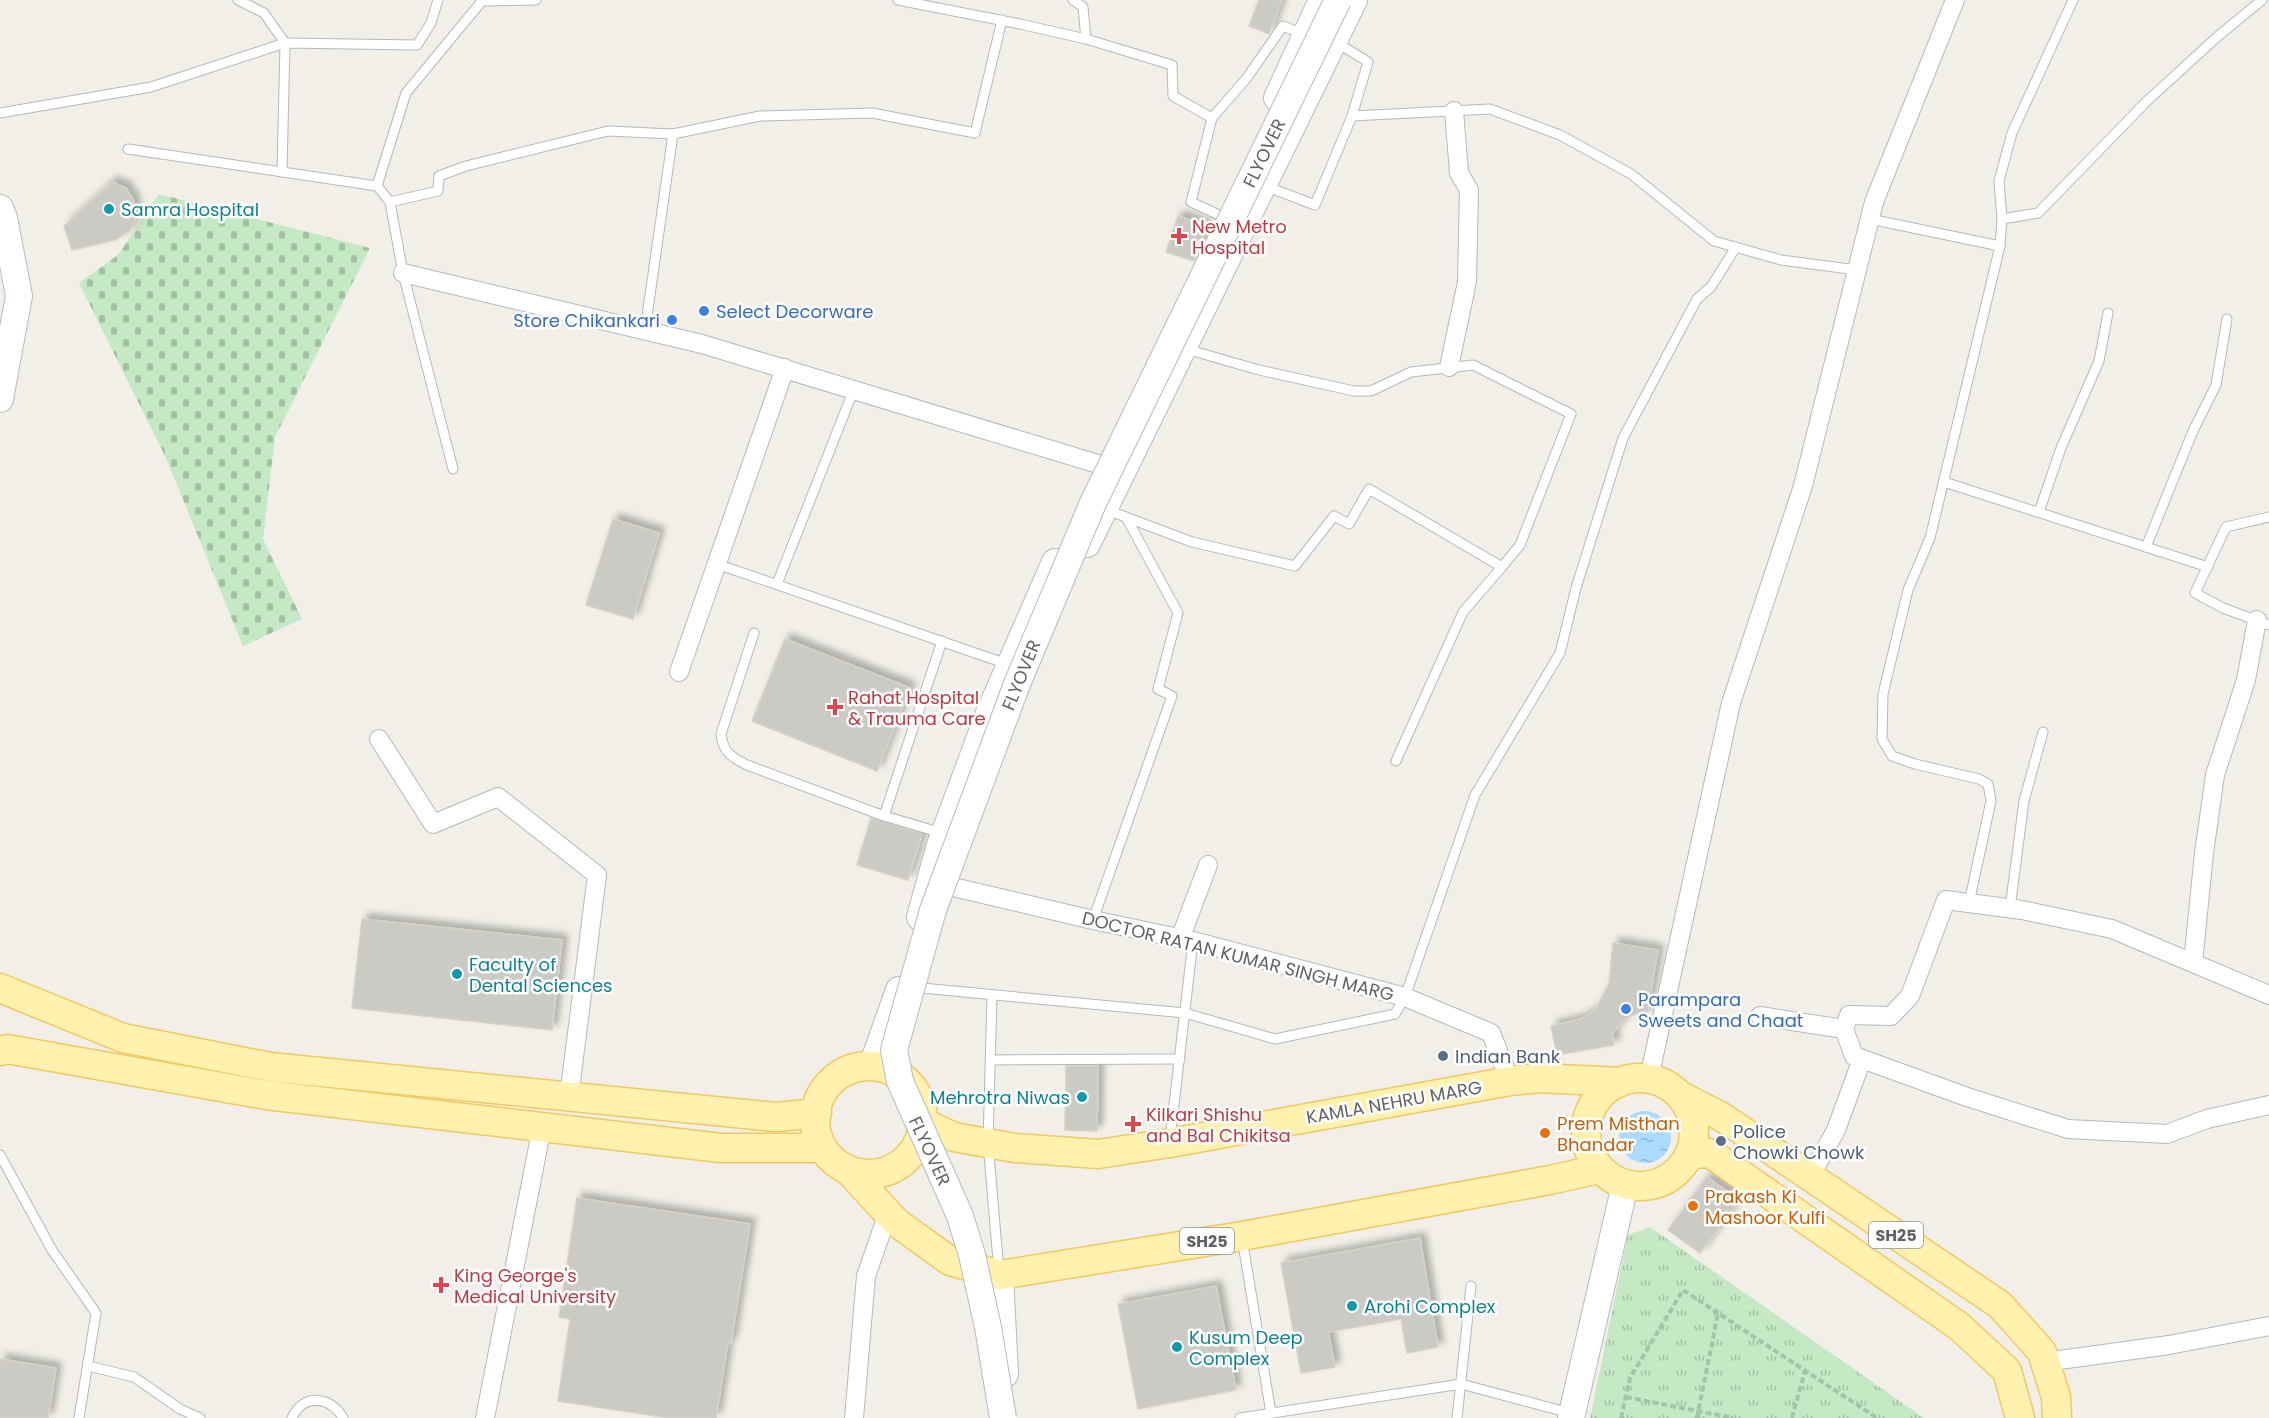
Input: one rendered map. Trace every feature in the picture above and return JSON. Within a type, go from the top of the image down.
[{"type":"main road","points":[[1111,469],[1184,349],[1233,221],[1241,174],[1322,0]]},
{"type":"main road","name":"FLYOVER","points":[[1005,1418],[988,1327],[969,1245],[960,1216],[900,1081],[894,1050],[933,910],[1017,684],[1093,503],[1338,0]]},
{"type":"main road","points":[[872,1065],[941,884],[997,759],[1078,563],[1104,510],[1111,469],[1233,221],[1264,185],[1354,0]]},
{"type":"main road","points":[[0,208],[4,218],[6,262],[19,296],[0,399]]},
{"type":"main road","points":[[910,1083],[894,1072],[872,1065],[849,1069],[833,1080],[820,1096],[814,1117],[822,1148],[828,1156],[849,1171],[866,1174],[885,1172],[906,1160],[920,1142],[924,1123],[921,1102],[910,1083],[907,1051],[939,923],[945,834],[989,712],[1010,665],[1104,510]]},
{"type":"main road","points":[[0,988],[123,1038],[270,1067],[776,1117],[817,1113]]},
{"type":"main road","points":[[0,1051],[7,1049],[266,1095],[364,1107],[721,1148],[822,1148]]},
{"type":"main road","points":[[364,1107],[365,1077]]},
{"type":"main road","points":[[1649,1078],[1635,1077],[1620,1082],[1604,1092],[1591,1108],[1586,1119],[1588,1152],[1599,1169],[1613,1180],[1637,1187],[1655,1185],[1677,1173],[1690,1154],[1695,1135],[1692,1114],[1681,1096]]},
{"type":"main road","name":"KAMLA NEHRU MARG","points":[[924,1123],[954,1137],[1015,1148],[1098,1154],[1510,1081],[1539,1078],[1620,1082]]},
{"type":"main road","name":"SH25","points":[[1649,1078],[1665,1084],[1681,1096],[1722,1117],[2000,1305],[2042,1352],[2056,1397],[2057,1418]]},
{"type":"main road","name":"SH25","points":[[1690,1154],[1710,1153],[1960,1327],[2007,1371],[2020,1418]]},
{"type":"main road","name":"SH25","points":[[849,1171],[896,1222],[950,1260],[1000,1275],[1242,1236],[1599,1169]]},
{"type":"main road","points":[[1571,1416],[1625,1185]]},
{"type":"main road","points":[[1000,1275],[1005,1418]]},
{"type":"street","points":[[1649,1078],[1731,703],[1803,486],[1874,202],[1954,0]]},
{"type":"street","points":[[1449,367],[1467,282],[1469,190],[1460,172],[1454,111]]},
{"type":"street","points":[[403,273],[645,330],[785,368],[1111,469]]},
{"type":"street","points":[[679,672],[785,368]]},
{"type":"street","points":[[2193,963],[2204,853],[2215,775],[2263,623]]},
{"type":"street","points":[[379,739],[433,824],[498,797],[597,875],[569,1097]]},
{"type":"street","points":[[1187,940],[1208,865]]},
{"type":"street","name":"DOCTOR RATAN KUMAR SINGH MARG","points":[[941,884],[1187,940],[1405,997],[1491,1033],[1510,1081]]},
{"type":"street","points":[[2269,995],[2112,928],[2010,908],[1946,900],[1910,996],[1892,1016],[1849,1015],[1844,1029],[1854,1056],[1967,1097],[2068,1129],[2167,1134],[2207,1119],[2269,1105]]},
{"type":"street","points":[[1760,1016],[1844,1029]]},
{"type":"street","points":[[1810,1176],[1836,1130],[1862,1059]]},
{"type":"street","points":[[485,1418],[542,1127]]},
{"type":"street","points":[[854,1418],[866,1276],[888,1214]]},
{"type":"street","points":[[2045,1362],[2169,1345],[2269,1326]]},
{"type":"lane","points":[[238,0],[264,13],[285,44],[282,172]]},
{"type":"lane","points":[[0,113],[151,87],[285,44],[417,45],[431,22],[438,0]]},
{"type":"lane","points":[[377,186],[406,93],[482,1],[536,0]]},
{"type":"lane","points":[[898,0],[1086,39],[1172,65],[1173,96],[1212,118]]},
{"type":"lane","points":[[1072,0],[1083,7],[1086,39]]},
{"type":"lane","points":[[1969,903],[1991,801],[1988,784],[1979,779],[1915,764],[1892,756],[1882,739],[1882,694],[1908,590],[1930,538],[2000,246],[2002,219],[1999,181],[2012,133],[2073,0]]},
{"type":"lane","points":[[2002,219],[2038,213],[2147,101],[2262,0]]},
{"type":"lane","points":[[390,202],[438,191],[440,176],[466,166],[608,131],[673,134],[760,116],[873,113],[975,133],[1002,20]]},
{"type":"lane","points":[[1233,221],[1191,202],[1212,118],[1246,79],[1283,26],[1306,35]]},
{"type":"lane","points":[[1241,174],[1315,205],[1352,116],[1368,62],[1334,41]]},
{"type":"lane","points":[[1352,116],[1490,110],[1560,135],[1631,174],[1714,241],[1781,260],[1857,270]]},
{"type":"lane","points":[[645,330],[673,134]]},
{"type":"lane","points":[[128,149],[377,186],[390,202],[403,273],[453,469]]},
{"type":"lane","points":[[1870,219],[2000,246]]},
{"type":"lane","points":[[922,988],[1185,1013],[1275,1039],[1395,1014],[1405,997],[1475,795],[1560,653],[1576,588],[1623,438],[1697,299],[1711,287],[1736,247]]},
{"type":"lane","points":[[2039,512],[2061,448],[2099,362],[2108,314]]},
{"type":"lane","points":[[2146,547],[2193,431],[2216,385],[2227,319]]},
{"type":"lane","points":[[1184,349],[1259,370],[1354,391],[1371,391],[1411,372],[1473,365],[1571,414],[1520,545],[1463,612],[1396,761]]},
{"type":"lane","points":[[777,584],[854,389]]},
{"type":"lane","points":[[1944,482],[2208,567]]},
{"type":"lane","points":[[1104,510],[1192,542],[1295,566],[1334,516],[1349,524],[1369,489],[1502,567]]},
{"type":"lane","points":[[1093,920],[1172,696],[1158,689],[1178,613],[1104,510]]},
{"type":"lane","points":[[2263,623],[2223,608],[2195,593],[2226,526],[2269,517]]},
{"type":"lane","points":[[717,564],[1010,665]]},
{"type":"lane","points":[[754,633],[721,734],[723,748],[731,758],[884,816],[945,834]]},
{"type":"lane","points":[[884,816],[942,641]]},
{"type":"lane","points":[[2010,908],[2024,801],[2043,732]]},
{"type":"lane","points":[[1170,1143],[1185,1013],[1187,940]]},
{"type":"lane","points":[[992,996],[988,1143],[1000,1275]]},
{"type":"lane","points":[[991,1060],[1180,1059]]},
{"type":"lane","points":[[0,1155],[52,1250],[96,1313],[79,1418]]},
{"type":"lane","points":[[1242,1236],[1271,1413]]},
{"type":"lane","points":[[1457,1418],[1471,1286]]},
{"type":"lane","points":[[88,1366],[134,1377],[180,1409],[200,1418]]},
{"type":"lane","points":[[1241,1418],[1461,1384],[1571,1416]]},
{"type":"lane","points":[[292,1418],[299,1407],[308,1401],[319,1400],[328,1402],[338,1409],[343,1418]]},
{"type":"path","points":[[1621,1418],[1630,1378],[1683,1290],[1877,1418]]},
{"type":"path","points":[[1697,1418],[1718,1313]]},
{"type":"path","points":[[1792,1418],[1805,1371]]},
{"type":"path","points":[[1626,1397],[1733,1418]]},
{"type":"green space","points":[[159,194],[370,248],[275,437],[263,539],[302,619],[243,646],[166,458],[79,283],[118,255]]},
{"type":"green space","points":[[1650,1227],[1924,1418],[1590,1418],[1628,1235]]},
{"type":"water","points":[[1640,1111],[1650,1111],[1664,1118],[1671,1137],[1664,1156],[1650,1163],[1640,1163],[1630,1159],[1623,1152],[1619,1142],[1619,1132],[1623,1122],[1630,1115]]},
{"type":"building","points":[[1259,0],[1282,0],[1269,34],[1249,26]]},
{"type":"building","name":"Samra Hospital","points":[[112,182],[126,188],[134,201],[136,218],[130,230],[115,240],[72,250],[64,226]]},
{"type":"building","points":[[1178,216],[1207,226],[1194,261],[1166,252]]},
{"type":"building","points":[[613,519],[659,533],[633,619],[586,605]]},
{"type":"building","points":[[785,639],[910,688],[877,771],[752,721]]},
{"type":"building","points":[[871,818],[922,834],[908,880],[857,865]]},
{"type":"building","name":"Faculty of Dental Sciences","points":[[362,919],[562,940],[552,1030],[352,1008]]},
{"type":"building","points":[[1613,943],[1658,950],[1647,1015],[1636,1014],[1625,1018],[1613,1033],[1614,1045],[1557,1055],[1551,1026],[1581,1019],[1597,1007],[1609,984]]},
{"type":"building","name":"Mehrotra Niwas","points":[[1066,1066],[1098,1066],[1097,1131],[1065,1130]]},
{"type":"building","points":[[1707,1177],[1739,1200],[1700,1253],[1668,1230]]},
{"type":"building","points":[[577,1198],[750,1224],[731,1343],[728,1342],[716,1418],[669,1418],[558,1401],[570,1319],[559,1317]]},
{"type":"building","name":"Arohi Complex","points":[[1420,1238],[1438,1347],[1407,1353],[1401,1319],[1328,1332],[1335,1367],[1301,1373],[1281,1263]]},
{"type":"building","name":"Kusum Deep Complex","points":[[1216,1286],[1236,1390],[1138,1409],[1118,1304]]},
{"type":"building","points":[[0,1359],[56,1368],[48,1418],[0,1418]]},
{"type":"place","name":"Samra Hospital","points":[[109,209]]},
{"type":"place","name":"New Metro Hospital","points":[[1179,236]]},
{"type":"place","name":"Select Decorware","points":[[704,311]]},
{"type":"place","name":"Store Chikankari","points":[[672,320]]},
{"type":"place","name":"Rahat Hospital & Trauma Care","points":[[835,707]]},
{"type":"place","name":"Faculty of Dental Sciences","points":[[457,974]]},
{"type":"place","name":"Parampara Sweets and Chaat","points":[[1626,1009]]},
{"type":"place","name":"Indian Bank","points":[[1443,1056]]},
{"type":"place","name":"Mehrotra Niwas","points":[[1082,1097]]},
{"type":"place","name":"Kilkari Shishu and Bal Chikitsa","points":[[1133,1124]]},
{"type":"place","name":"Prem Misthan Bhandar","points":[[1545,1133]]},
{"type":"place","name":"Police Chowki Chowk","points":[[1721,1141]]},
{"type":"place","name":"Prakash Ki Mashoor Kulfi","points":[[1693,1206]]},
{"type":"place","name":"King George's Medical University","points":[[441,1285]]},
{"type":"place","name":"Arohi Complex","points":[[1352,1306]]},
{"type":"place","name":"Kusum Deep Complex","points":[[1177,1347]]}]
